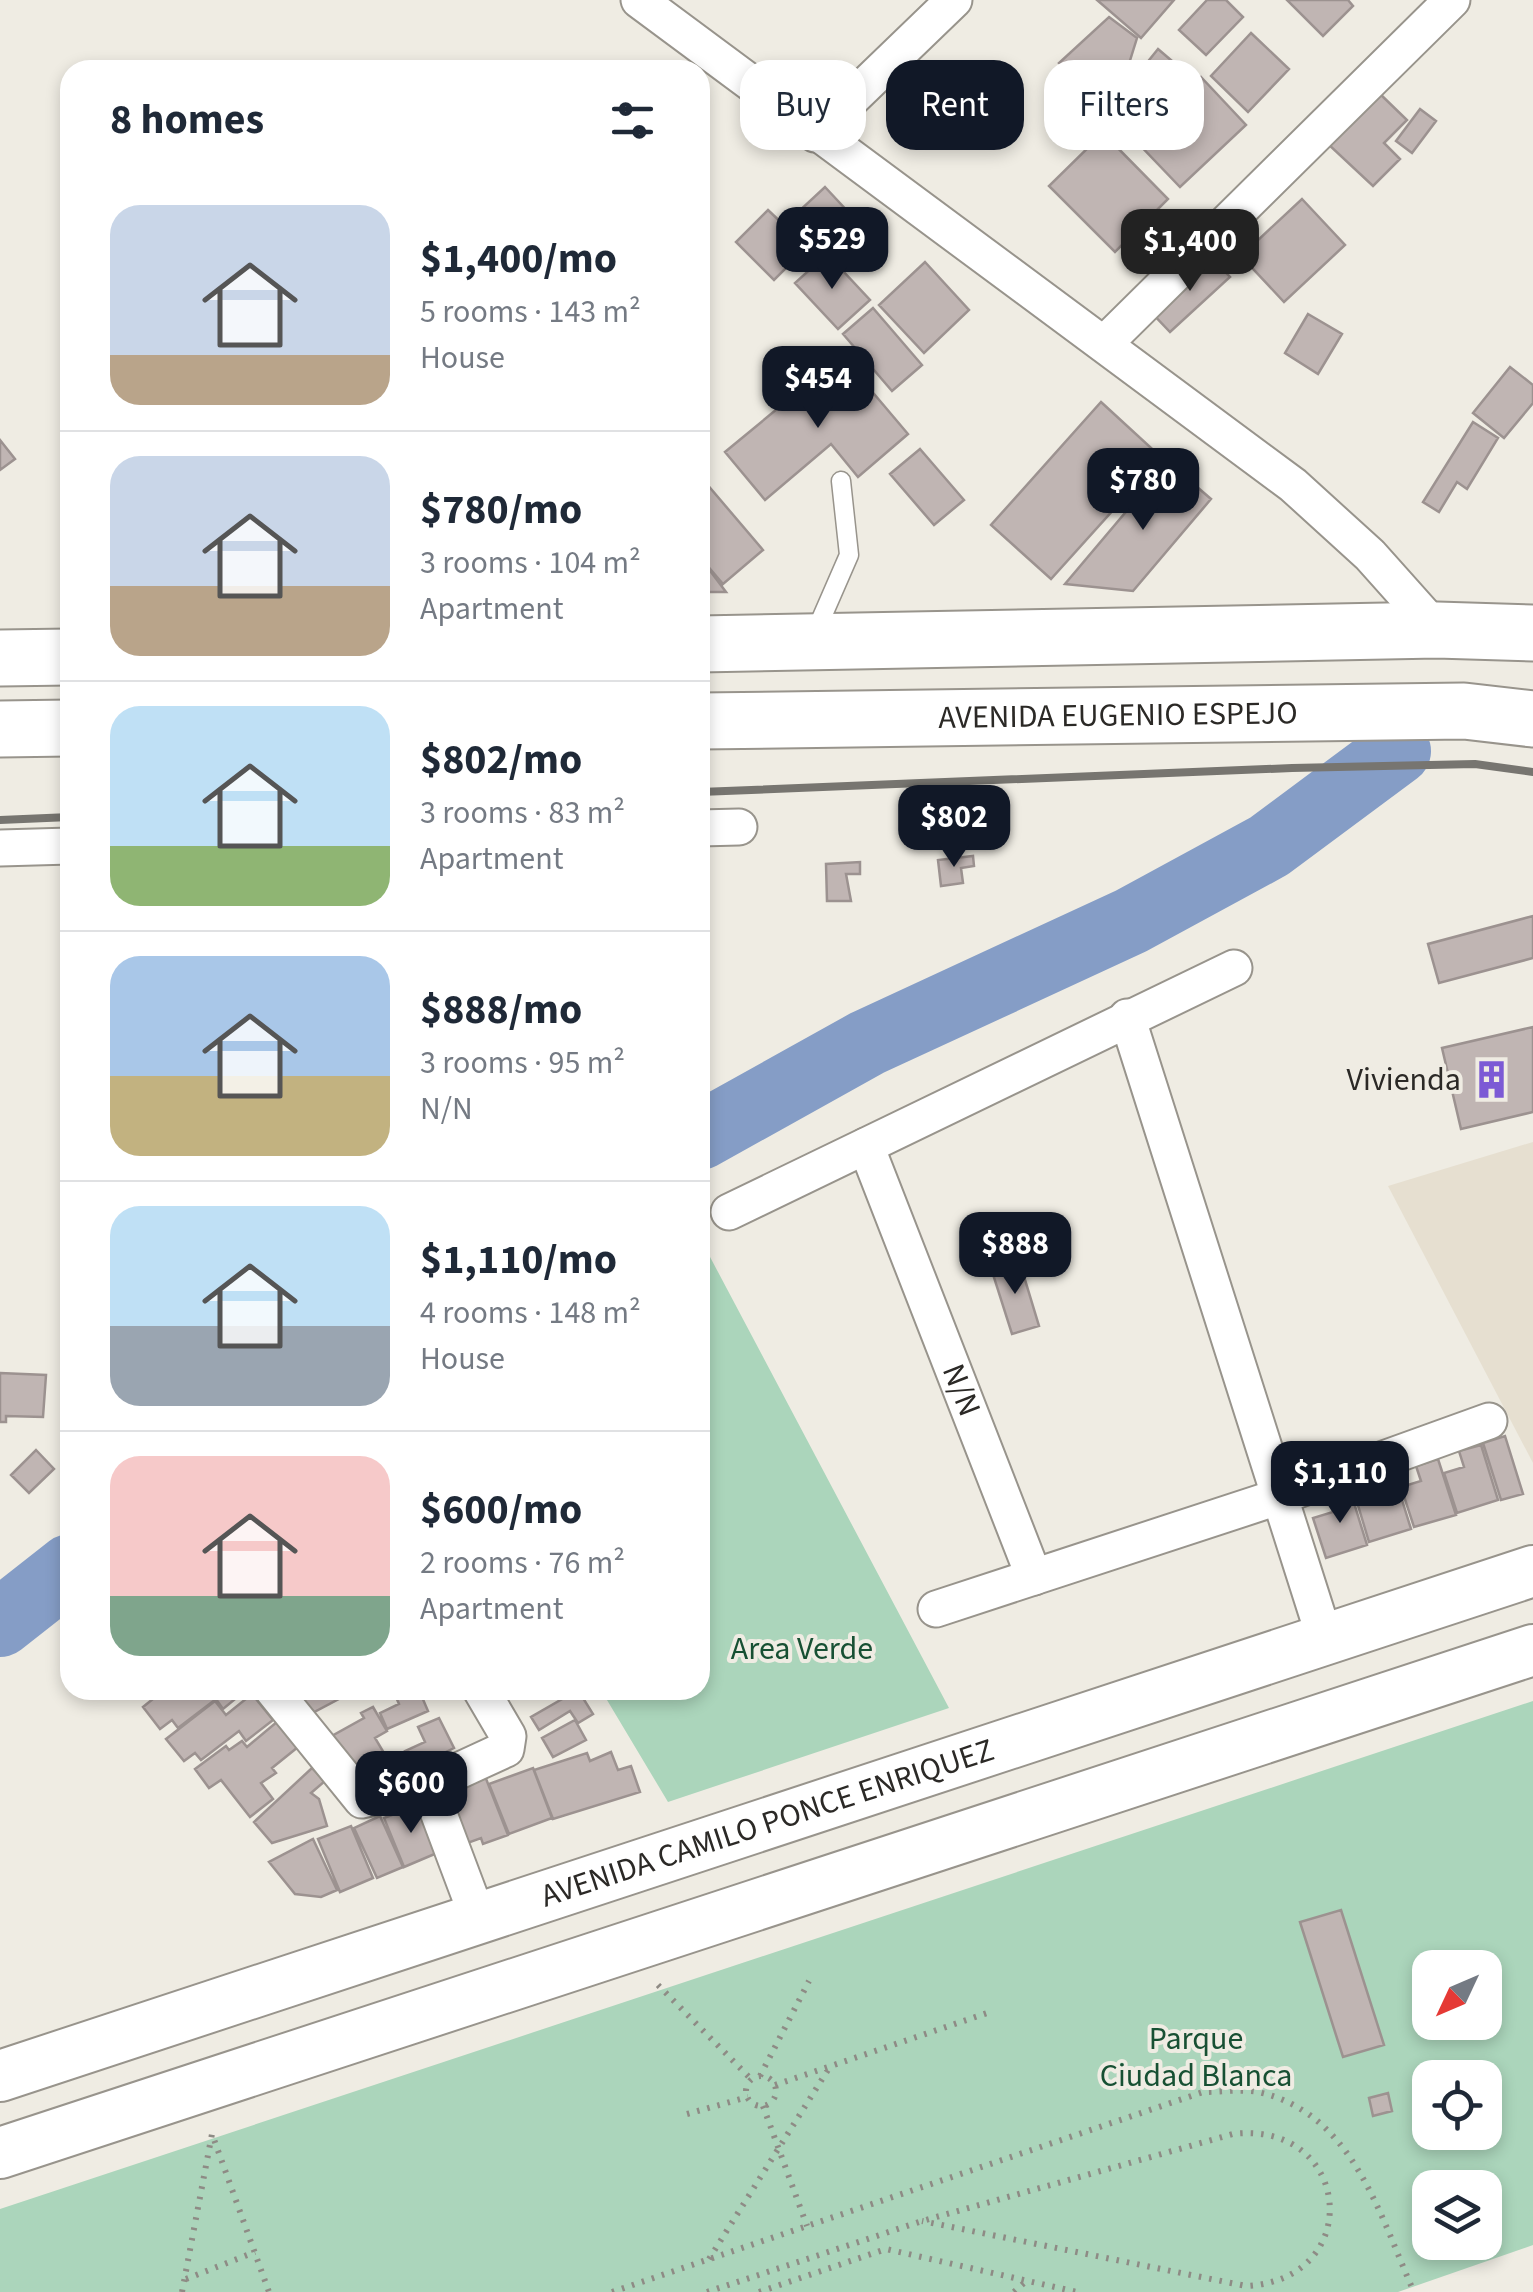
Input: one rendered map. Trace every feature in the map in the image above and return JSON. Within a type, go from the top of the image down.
[{"type":"main road","points":[[710,644],[1437,630],[1533,632]]},
{"type":"main road","points":[[0,658],[60,657]]},
{"type":"main road","name":"AVENIDA EUGENIO ESPEJO","points":[[710,722],[1464,711],[1533,719]]},
{"type":"main road","points":[[0,729],[60,728]]},
{"type":"main road","points":[[0,2153],[1526,1652],[1515,1577]]},
{"type":"main road","name":"AVENIDA CAMILO PONCE ENRIQUEZ","points":[[0,2076],[1515,1577]]},
{"type":"street","points":[[639,0],[740,77]]},
{"type":"street","points":[[866,85],[954,0]]},
{"type":"street","points":[[1104,344],[1452,0]]},
{"type":"street","points":[[837,150],[1293,484],[1370,556],[1437,630]]},
{"type":"street","points":[[710,828],[739,827]]},
{"type":"street","points":[[0,848],[60,846]]},
{"type":"street","points":[[729,1212],[1234,968]]},
{"type":"street","points":[[1127,1017],[1325,1639]]},
{"type":"street","name":"N/N","points":[[866,1146],[1034,1577]]},
{"type":"street","points":[[936,1609],[1281,1496],[1489,1421]]},
{"type":"street","points":[[282,1700],[362,1800],[428,1786],[506,1749],[508,1736],[487,1700]]},
{"type":"street","points":[[428,1786],[462,1867],[478,1918]]},
{"type":"lane","points":[[811,642],[850,555],[841,481]]},
{"type":"path","points":[[748,2097],[809,1981]]},
{"type":"path","points":[[658,1984],[756,2078],[775,2085],[990,2012]]},
{"type":"path","points":[[709,2258],[831,2066]]},
{"type":"path","points":[[763,2106],[775,2098],[775,2085]]},
{"type":"path","points":[[612,2292],[1203,2092],[1256,2092],[1306,2111],[1346,2147],[1414,2292]]},
{"type":"path","points":[[688,2114],[748,2097],[763,2106],[807,2226]]},
{"type":"path","points":[[707,2292],[922,2221],[1256,2132],[1298,2146],[1326,2181],[1331,2203],[1322,2246],[1308,2265],[1280,2282],[1246,2286],[922,2221]]},
{"type":"path","points":[[182,2292],[212,2134],[269,2292]]},
{"type":"path","points":[[759,2292],[886,2249],[1077,2292]]},
{"type":"path","points":[[184,2280],[254,2252]]},
{"type":"path","points":[[1014,2292],[1026,2281]]},
{"type":"path","points":[[1026,2281],[1032,2292]]},
{"type":"shaded area","points":[[1533,1142],[1533,1463],[1388,1186]]},
{"type":"green space","name":"Area Verde","points":[[710,1257],[949,1708],[668,1802],[607,1700],[710,1700]]},
{"type":"green space","name":"Parque Ciudad Blanca","points":[[1533,1701],[1533,2245],[1502,2256],[1502,2170],[1412,2170],[1412,2260],[1490,2260],[1398,2292],[0,2292],[0,2209]]},
{"type":"building","points":[[1097,0],[1174,0],[1141,38]]},
{"type":"building","points":[[1207,0],[1226,0],[1243,17],[1206,55],[1179,30]]},
{"type":"building","points":[[1287,0],[1348,0],[1353,6],[1323,36]]},
{"type":"building","points":[[1109,17],[1137,38],[1130,60],[1062,60]]},
{"type":"building","points":[[1251,33],[1289,69],[1248,112],[1211,76]]},
{"type":"building","points":[[1158,49],[1171,60],[1149,60]]},
{"type":"building","points":[[1204,80],[1246,125],[1180,187],[1145,150],[1204,150]]},
{"type":"building","points":[[1378,92],[1407,120],[1384,143],[1400,159],[1373,186],[1328,144]]},
{"type":"building","points":[[1420,109],[1436,121],[1412,153],[1396,141]]},
{"type":"building","points":[[1086,150],[1120,150],[1168,199],[1115,252],[1049,186]]},
{"type":"building","points":[[825,187],[864,229],[836,255],[797,213]]},
{"type":"building","points":[[1302,199],[1345,245],[1284,302],[1241,256]]},
{"type":"building","points":[[768,210],[807,247],[774,280],[736,242]]},
{"type":"building","points":[[827,254],[870,300],[838,329],[795,283]]},
{"type":"building","points":[[1210,256],[1230,277],[1170,332],[1151,312]]},
{"type":"building","points":[[925,262],[969,310],[924,353],[879,305]]},
{"type":"building","points":[[873,308],[922,365],[892,391],[843,334]]},
{"type":"building","points":[[1308,314],[1342,334],[1318,374],[1285,353]]},
{"type":"building","points":[[834,362],[847,362],[908,434],[858,477],[831,444],[765,500],[725,452]]},
{"type":"building","points":[[1510,367],[1533,385],[1533,403],[1504,438],[1473,413]]},
{"type":"building","points":[[1101,402],[1161,457],[1051,579],[991,525]]},
{"type":"building","points":[[1473,422],[1498,438],[1467,489],[1457,482],[1439,512],[1423,502]]},
{"type":"building","points":[[0,440],[15,459],[0,470]]},
{"type":"building","points":[[920,449],[964,500],[934,525],[890,474]]},
{"type":"building","points":[[1168,462],[1211,499],[1133,591],[1065,584]]},
{"type":"building","points":[[710,488],[763,550],[723,584],[710,569]]},
{"type":"building","points":[[710,571],[726,592],[710,592]]},
{"type":"building","points":[[973,856],[974,866],[961,868],[963,883],[941,886],[938,860]]},
{"type":"building","points":[[860,862],[860,874],[846,874],[851,901],[827,901],[826,864]]},
{"type":"building","name":"Vivienda","points":[[1533,916],[1533,958],[1439,983],[1428,944]]},
{"type":"building","name":"Vivienda","points":[[1533,1027],[1533,1112],[1461,1129],[1442,1048]]},
{"type":"building","points":[[1019,1260],[1039,1326],[1012,1334],[991,1268]]},
{"type":"building","points":[[0,1373],[46,1375],[43,1417],[6,1416],[6,1422],[0,1422]]},
{"type":"building","points":[[1505,1436],[1523,1494],[1501,1500],[1483,1443]]},
{"type":"building","points":[[1481,1445],[1498,1500],[1457,1513],[1444,1473],[1464,1467],[1459,1451]]},
{"type":"building","points":[[36,1450],[54,1469],[29,1493],[11,1475]]},
{"type":"building","points":[[1438,1459],[1456,1515],[1414,1527],[1401,1487],[1421,1481],[1416,1466]]},
{"type":"building","points":[[1394,1474],[1411,1529],[1369,1542],[1357,1502],[1376,1496],[1371,1481]]},
{"type":"building","points":[[1350,1490],[1367,1545],[1326,1558],[1313,1518],[1333,1512],[1328,1497]]},
{"type":"building","points":[[152,1700],[215,1700],[178,1728],[172,1720],[160,1729],[143,1707]]},
{"type":"building","points":[[217,1700],[234,1700],[223,1709]]},
{"type":"building","points":[[245,1700],[257,1700],[273,1720],[246,1741],[239,1731],[201,1760],[195,1753],[184,1761],[166,1739],[215,1701],[226,1715]]},
{"type":"building","points":[[291,1700],[337,1700],[301,1719]]},
{"type":"building","points":[[397,1700],[423,1700],[428,1711],[387,1729],[380,1713],[399,1704]]},
{"type":"building","points":[[561,1700],[584,1700],[593,1714],[578,1723],[570,1711],[539,1730],[531,1717]]},
{"type":"building","points":[[373,1707],[387,1731],[375,1738],[387,1758],[353,1777],[330,1737],[364,1718],[361,1713]]},
{"type":"building","points":[[439,1718],[454,1748],[413,1768],[405,1751],[425,1742],[418,1727]]},
{"type":"building","points":[[575,1720],[586,1740],[553,1757],[542,1738]]},
{"type":"building","points":[[278,1721],[298,1747],[272,1768],[276,1773],[261,1783],[273,1799],[250,1817],[221,1780],[209,1788],[195,1769],[226,1746],[229,1750],[242,1741],[247,1747]]},
{"type":"building","points":[[611,1752],[618,1770],[631,1766],[640,1792],[553,1819],[534,1770],[587,1753],[590,1761]]},
{"type":"building","points":[[312,1768],[325,1781],[311,1793],[319,1799],[327,1826],[272,1843],[254,1822]]},
{"type":"building","points":[[533,1768],[552,1818],[509,1834],[489,1784]]},
{"type":"building","points":[[483,1771],[508,1835],[483,1844],[481,1838],[462,1845],[445,1803],[465,1796],[459,1780]]},
{"type":"building","points":[[418,1805],[437,1853],[404,1867],[384,1818]]},
{"type":"building","points":[[380,1816],[403,1867],[377,1878],[354,1828]]},
{"type":"building","points":[[351,1826],[373,1878],[340,1892],[318,1839]]},
{"type":"building","points":[[313,1839],[337,1890],[321,1897],[295,1894],[269,1862]]},
{"type":"building","points":[[1341,1910],[1384,2045],[1343,2057],[1300,1922]]},
{"type":"building","points":[[1388,2093],[1392,2111],[1373,2116],[1369,2098]]},
{"type":"waterway","points":[[710,1130],[867,1043],[1131,921],[1269,846],[1397,751]]},
{"type":"waterway","points":[[0,1623],[60,1576]]},
{"type":"railway","points":[[710,792],[1292,768],[1475,764],[1533,772]]},
{"type":"railway","points":[[0,820],[60,817]]},
{"type":"place","name":"Vivienda","points":[[1491,1080]]}]
